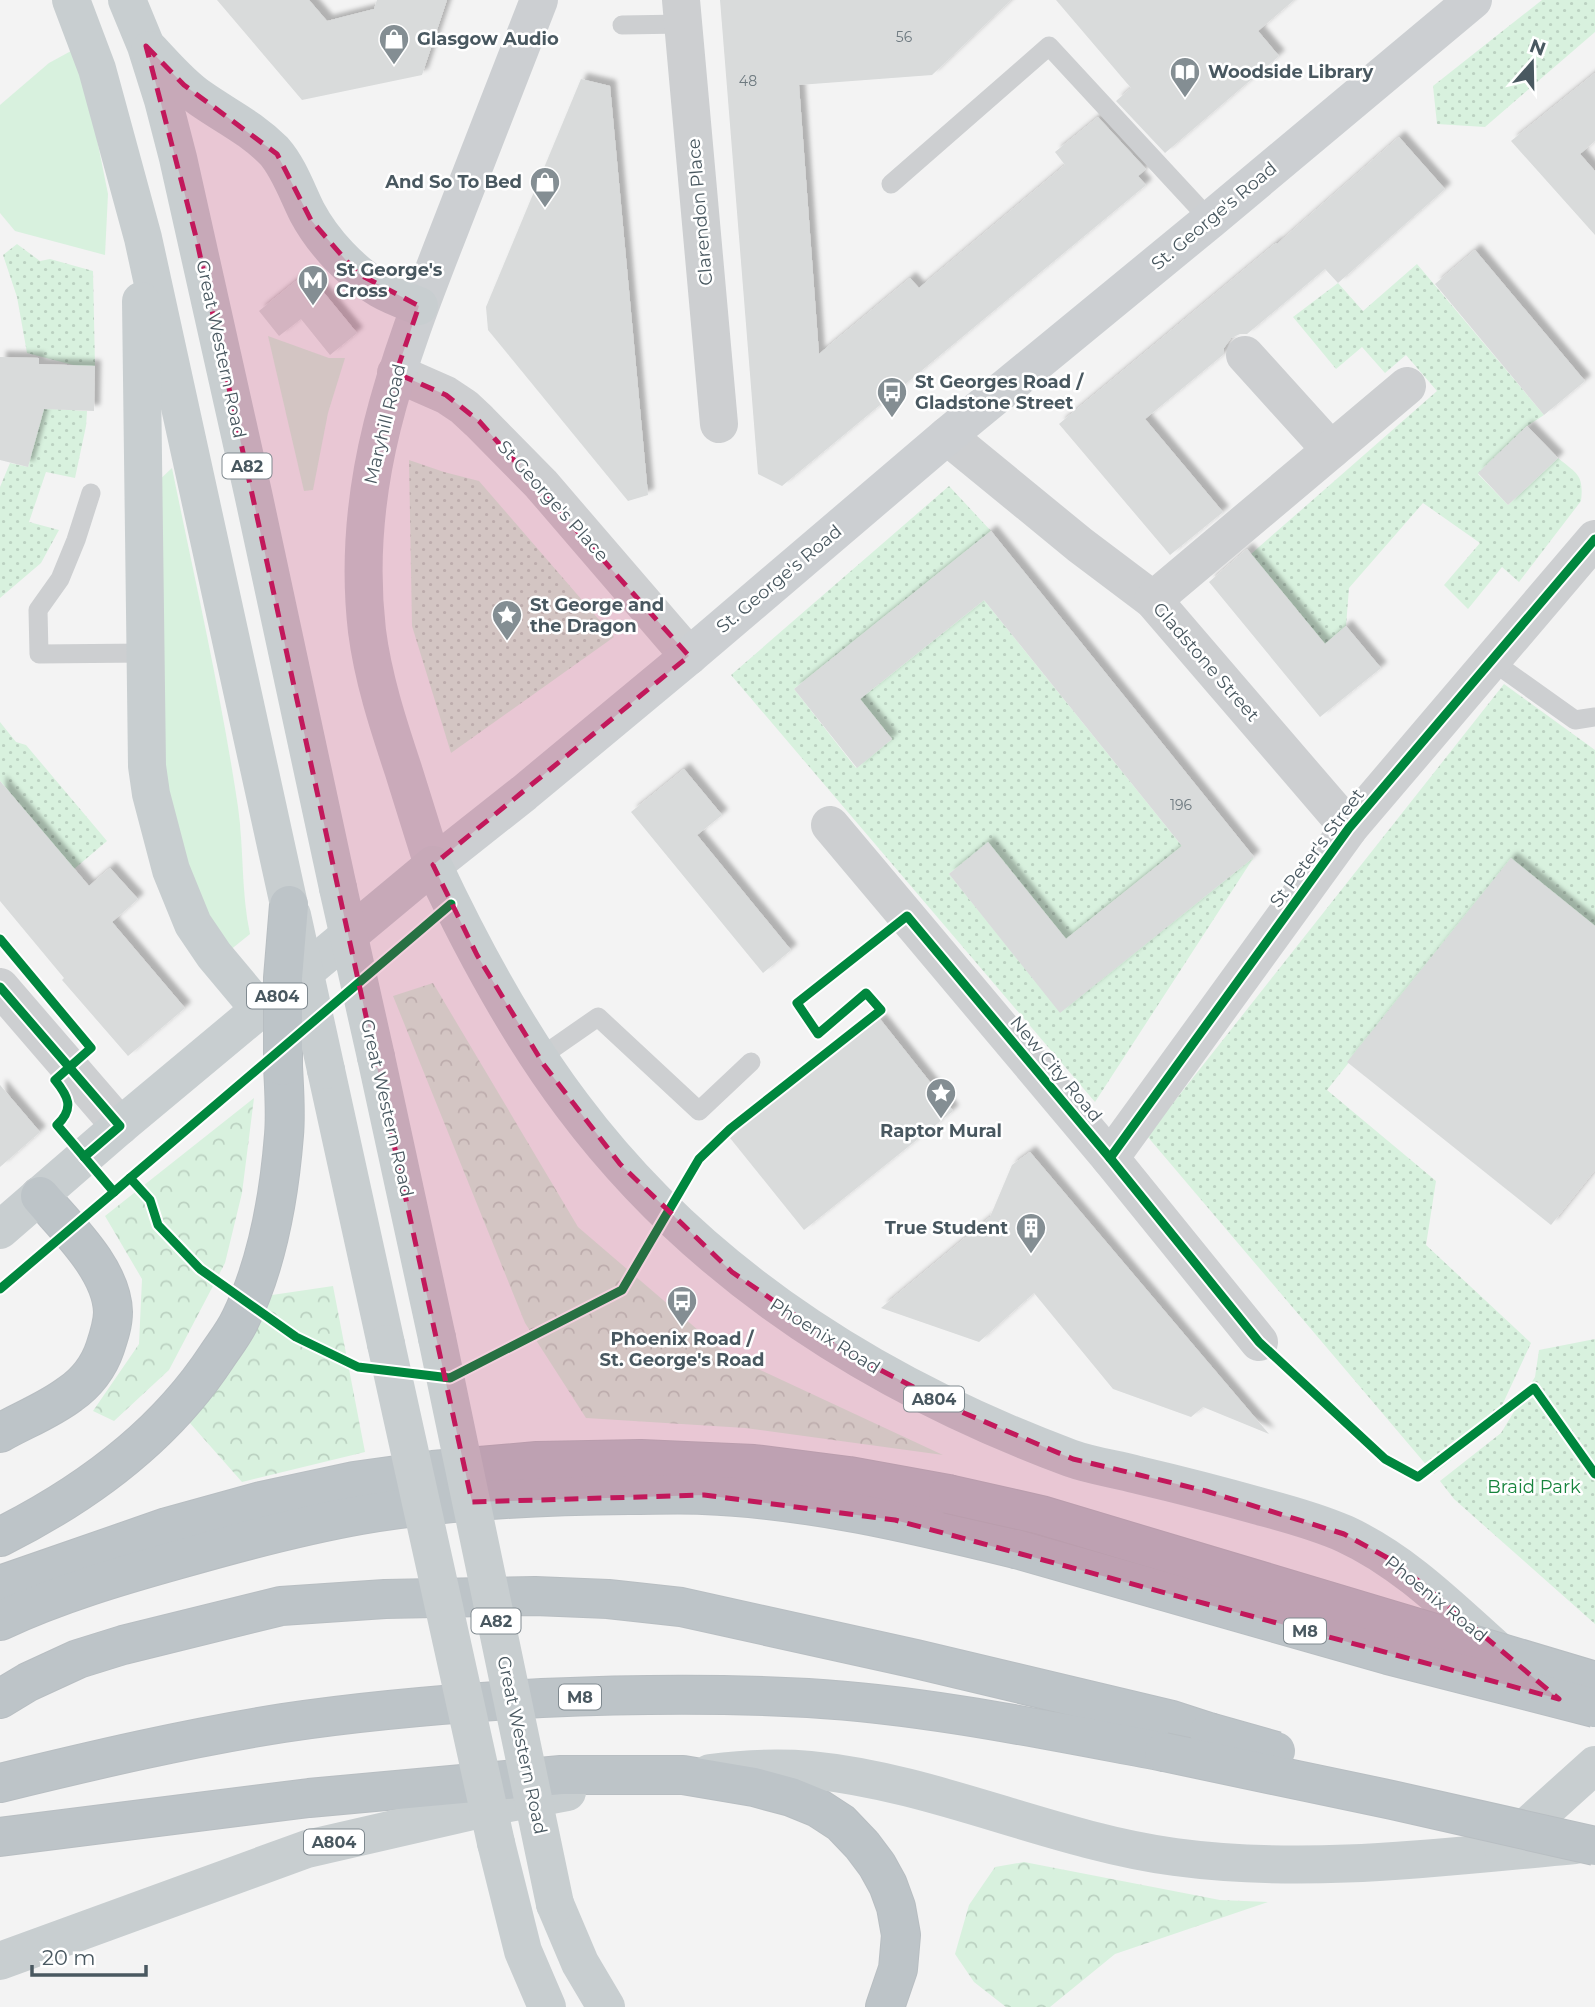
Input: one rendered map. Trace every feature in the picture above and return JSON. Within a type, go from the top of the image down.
[{"type":"highway","points":[[0,1538],[43,1516],[106,1474],[163,1425],[201,1380],[239,1323],[262,1263],[272,1222],[284,1132],[284,978],[289,905]]},
{"type":"highway","points":[[0,1433],[71,1394],[86,1381],[101,1358],[110,1333],[113,1311],[109,1291],[98,1268],[40,1196]]},
{"type":"highway","points":[[0,1585],[167,1527],[261,1501],[354,1481],[433,1469],[537,1461],[641,1460],[754,1464],[849,1476],[1041,1515],[1595,1681]]},
{"type":"highway","name":"M8","points":[[0,1620],[44,1601],[134,1572],[303,1526],[363,1515],[448,1504],[553,1496],[704,1495],[785,1503],[895,1520],[1016,1549],[1388,1655],[1595,1708]]},
{"type":"highway","points":[[0,1699],[27,1682],[78,1659],[123,1645],[281,1606],[385,1599],[608,1599],[681,1607],[1172,1720],[1595,1844]]},
{"type":"highway","name":"M8","points":[[0,1783],[113,1756],[284,1723],[488,1701],[696,1694],[822,1699],[949,1714],[1164,1752],[1595,1844]]},
{"type":"highway","points":[[0,1837],[309,1798],[547,1776],[683,1775],[754,1787],[818,1808],[841,1823],[862,1844],[877,1865],[896,1907],[901,1935],[898,1969],[885,2007]]},
{"type":"main road","name":"A82","points":[[71,0],[97,69],[143,237],[513,1917],[523,1951],[547,2007]]},
{"type":"main road","name":"Great Western Road","points":[[127,0],[146,46],[163,100],[197,237],[437,1338],[555,1904],[580,1963],[606,2007]]},
{"type":"main road","points":[[146,46],[184,85],[257,134],[277,154],[311,220],[340,257],[382,291],[419,306]]},
{"type":"main road","points":[[143,237],[140,330],[147,766],[153,804],[171,870],[192,924],[228,973],[260,1010]]},
{"type":"main road","name":"St. George's Road","points":[[40,1196],[433,865]]},
{"type":"main road","name":"Phoenix Road","points":[[433,865],[477,955],[573,1107],[620,1164],[660,1205],[696,1241],[749,1285],[818,1335],[891,1377],[964,1413],[1073,1459],[1290,1514],[1344,1534],[1397,1563],[1515,1666],[1595,1725]]},
{"type":"main road","name":"A804","points":[[0,1230],[40,1196]]},
{"type":"main road","points":[[1500,1852],[1595,1765]]},
{"type":"main road","name":"A804","points":[[0,1961],[307,1849],[503,1804],[683,1775],[766,1769],[809,1770],[863,1778],[915,1790],[1100,1843],[1174,1857],[1237,1863],[1326,1866],[1595,1844]]},
{"type":"street","name":"Maryhill Road","points":[[433,865],[382,707],[368,633],[363,587],[366,510],[381,425],[396,373],[419,306],[539,0]]},
{"type":"street","name":"St. George's Road","points":[[433,865],[689,656],[947,436],[1473,0]]},
{"type":"street","name":"Clarendon Place","points":[[682,12],[719,424]]},
{"type":"street","points":[[1245,355],[1331,450]]},
{"type":"street","name":"St George's Place","points":[[396,373],[446,395],[472,414],[541,484],[689,656]]},
{"type":"street","points":[[1153,600],[1407,386]]},
{"type":"street","name":"Gladstone Street","points":[[947,436],[1080,545],[1153,600],[1349,828]]},
{"type":"street","name":"St Peter's Street","points":[[1110,1158],[1349,828],[1595,540]]},
{"type":"street","name":"New City Road","points":[[830,825],[1110,1158],[1259,1342]]},
{"type":"street","points":[[0,986],[120,1126]]},
{"type":"lane","points":[[622,25],[682,12]]},
{"type":"lane","points":[[891,184],[1049,46],[1210,220]]},
{"type":"lane","points":[[91,493],[60,579],[38,610],[39,654],[145,653]]},
{"type":"lane","points":[[1492,661],[1575,720],[1595,717]]},
{"type":"lane","points":[[540,1058],[598,1017],[699,1111],[751,1062]]},
{"type":"highlighted area","points":[[146,46],[184,85],[277,154],[311,220],[357,273],[419,306],[396,373],[446,395],[479,421],[689,656],[433,865],[477,955],[544,1065],[620,1164],[732,1272],[857,1358],[964,1413],[1073,1459],[1206,1491],[1344,1534],[1397,1563],[1559,1699],[895,1520],[704,1495],[472,1502],[196,237]]},
{"type":"green space","points":[[1542,0],[1595,0],[1595,32],[1485,127],[1437,124],[1433,86]]},
{"type":"green space","points":[[71,51],[87,90],[108,194],[105,255],[15,231],[0,213],[0,105],[49,63]]},
{"type":"green space","points":[[17,244],[40,261],[50,259],[93,271],[95,366],[77,366],[27,353],[17,297],[3,255]]},
{"type":"green space","points":[[1417,264],[1544,415],[1527,426],[1478,474],[1508,505],[1558,458],[1578,475],[1581,501],[1519,582],[1502,567],[1468,609],[1444,585],[1480,543],[1423,503],[1349,588],[1346,626],[1325,644],[1251,554],[1437,391],[1406,355],[1385,373],[1362,347],[1336,369],[1293,317],[1338,283],[1363,311]]},
{"type":"green space","points":[[268,336],[329,358],[345,358],[328,413],[313,490],[304,491]]},
{"type":"green space","points":[[21,407],[87,411],[86,426],[75,478],[46,472],[29,522],[59,530],[41,563],[0,598],[0,487],[10,463],[28,467],[30,458]]},
{"type":"green space","points":[[409,460],[479,481],[614,637],[451,753],[412,626]]},
{"type":"green space","points":[[172,468],[216,679],[240,823],[245,902],[250,934],[229,951],[193,902],[162,798],[153,486]]},
{"type":"green space","points":[[949,486],[991,531],[794,689],[856,768],[892,739],[860,699],[984,600],[1182,846],[1066,939],[988,843],[949,874],[1060,1012],[1254,857],[1095,1102],[731,675]]},
{"type":"green space","points":[[1504,684],[1595,750],[1595,926],[1511,859],[1327,1090],[1436,1181],[1426,1245],[1531,1343],[1492,1427],[1434,1474],[1147,1136]]},
{"type":"green space","points":[[0,722],[16,742],[26,745],[107,841],[74,869],[0,781]]},
{"type":"green space","points":[[433,983],[578,1227],[726,1354],[943,1455],[745,1428],[586,1418],[525,1323],[393,996]]},
{"type":"green space","points":[[254,1098],[242,1193],[225,1263],[169,1370],[114,1421],[93,1411],[139,1344],[142,1279],[105,1216]]},
{"type":"green space","points":[[333,1286],[365,1452],[242,1482],[189,1422],[234,1365],[272,1295]]},
{"type":"green space","name":"Braid Park","points":[[1595,1339],[1595,1624],[1454,1499],[1440,1481],[1501,1433],[1535,1377],[1539,1350]]},
{"type":"green space","points":[[1024,1862],[1220,1900],[1268,1902],[1115,1954],[1050,2007],[1006,2007],[974,1982],[955,1954],[969,1905],[995,1867]]},
{"type":"building","points":[[217,0],[309,0],[327,21],[374,9],[377,0],[447,0],[422,75],[302,100]]},
{"type":"building","points":[[720,0],[1011,0],[932,75],[799,85],[819,354],[910,278],[919,288],[1065,165],[1055,152],[1098,117],[1146,169],[1138,176],[1146,185],[782,486],[758,474]]},
{"type":"building","name":"Woodside Library","points":[[1056,0],[1294,0],[1258,31],[1279,56],[1165,153],[1116,101],[1131,88]]},
{"type":"building","points":[[1595,73],[1595,141],[1580,154],[1595,171],[1595,235],[1511,141]]},
{"type":"building","points":[[581,79],[610,86],[648,495],[628,501],[488,330],[486,307]]},
{"type":"building","points":[[1399,137],[1445,189],[1338,283],[1325,269],[1247,334],[1231,338],[1224,348],[1224,354],[1145,419],[1223,512],[1170,555],[1059,424],[1277,244]]},
{"type":"building","points":[[1475,250],[1585,381],[1544,415],[1435,284]]},
{"type":"building","points":[[307,272],[357,333],[330,355],[301,319],[279,336],[259,311]]},
{"type":"building","points":[[0,357],[39,358],[39,364],[95,366],[94,411],[44,409],[28,467],[0,460]]},
{"type":"building","points":[[1527,426],[1558,458],[1508,505],[1478,473]]},
{"type":"building","points":[[991,531],[1254,857],[1060,1013],[949,874],[988,842],[1066,939],[1182,846],[984,600],[860,699],[892,739],[857,768],[794,689]]},
{"type":"building","points":[[1247,549],[1325,644],[1346,626],[1381,668],[1320,717],[1209,582]]},
{"type":"building","points":[[684,769],[722,815],[697,835],[791,950],[763,973],[631,812]]},
{"type":"building","points":[[0,781],[89,886],[110,868],[138,899],[112,922],[185,1008],[128,1056],[62,980],[64,978],[0,901]]},
{"type":"building","points":[[1511,858],[1595,926],[1595,1170],[1551,1225],[1347,1062]]},
{"type":"building","points":[[880,1019],[953,1111],[804,1230],[730,1138]]},
{"type":"building","points":[[0,1085],[40,1132],[0,1167]]},
{"type":"building","name":"True Student","points":[[1030,1152],[1269,1434],[1203,1407],[1191,1417],[1113,1389],[1034,1293],[979,1342],[881,1308],[990,1217],[1012,1165]]},
{"type":"cycle path","points":[[1110,1158],[1349,828],[1595,539]]},
{"type":"cycle path","points":[[130,1178],[451,904]]},
{"type":"cycle path","points":[[0,939],[91,1048],[55,1080],[68,1102],[66,1113],[57,1125],[114,1192],[130,1178],[150,1200],[158,1225],[200,1269],[296,1337],[358,1367],[450,1378],[622,1290],[699,1159],[730,1129],[881,1010],[866,993],[818,1034],[797,1003],[907,916],[1110,1158],[1259,1342],[1385,1459],[1418,1477],[1534,1388],[1595,1474]]},
{"type":"cycle path","points":[[0,987],[120,1126],[84,1157]]},
{"type":"cycle path","points":[[0,1289],[114,1192]]},
{"type":"place","name":"Glasgow Audio","points":[[394,66]]},
{"type":"place","name":"Woodside Library","points":[[1185,99]]},
{"type":"place","name":"And So To Bed","points":[[545,209]]},
{"type":"place","name":"St George's Cross","points":[[313,307]]},
{"type":"place","name":"St Georges Road / Gladstone Street","points":[[892,419]]},
{"type":"place","name":"St George and the Dragon","points":[[507,642]]},
{"type":"place","name":"Raptor Mural","points":[[941,1120]]},
{"type":"place","name":"True Student","points":[[1031,1255]]},
{"type":"place","name":"Phoenix Road / St. George's Road","points":[[682,1328]]}]
